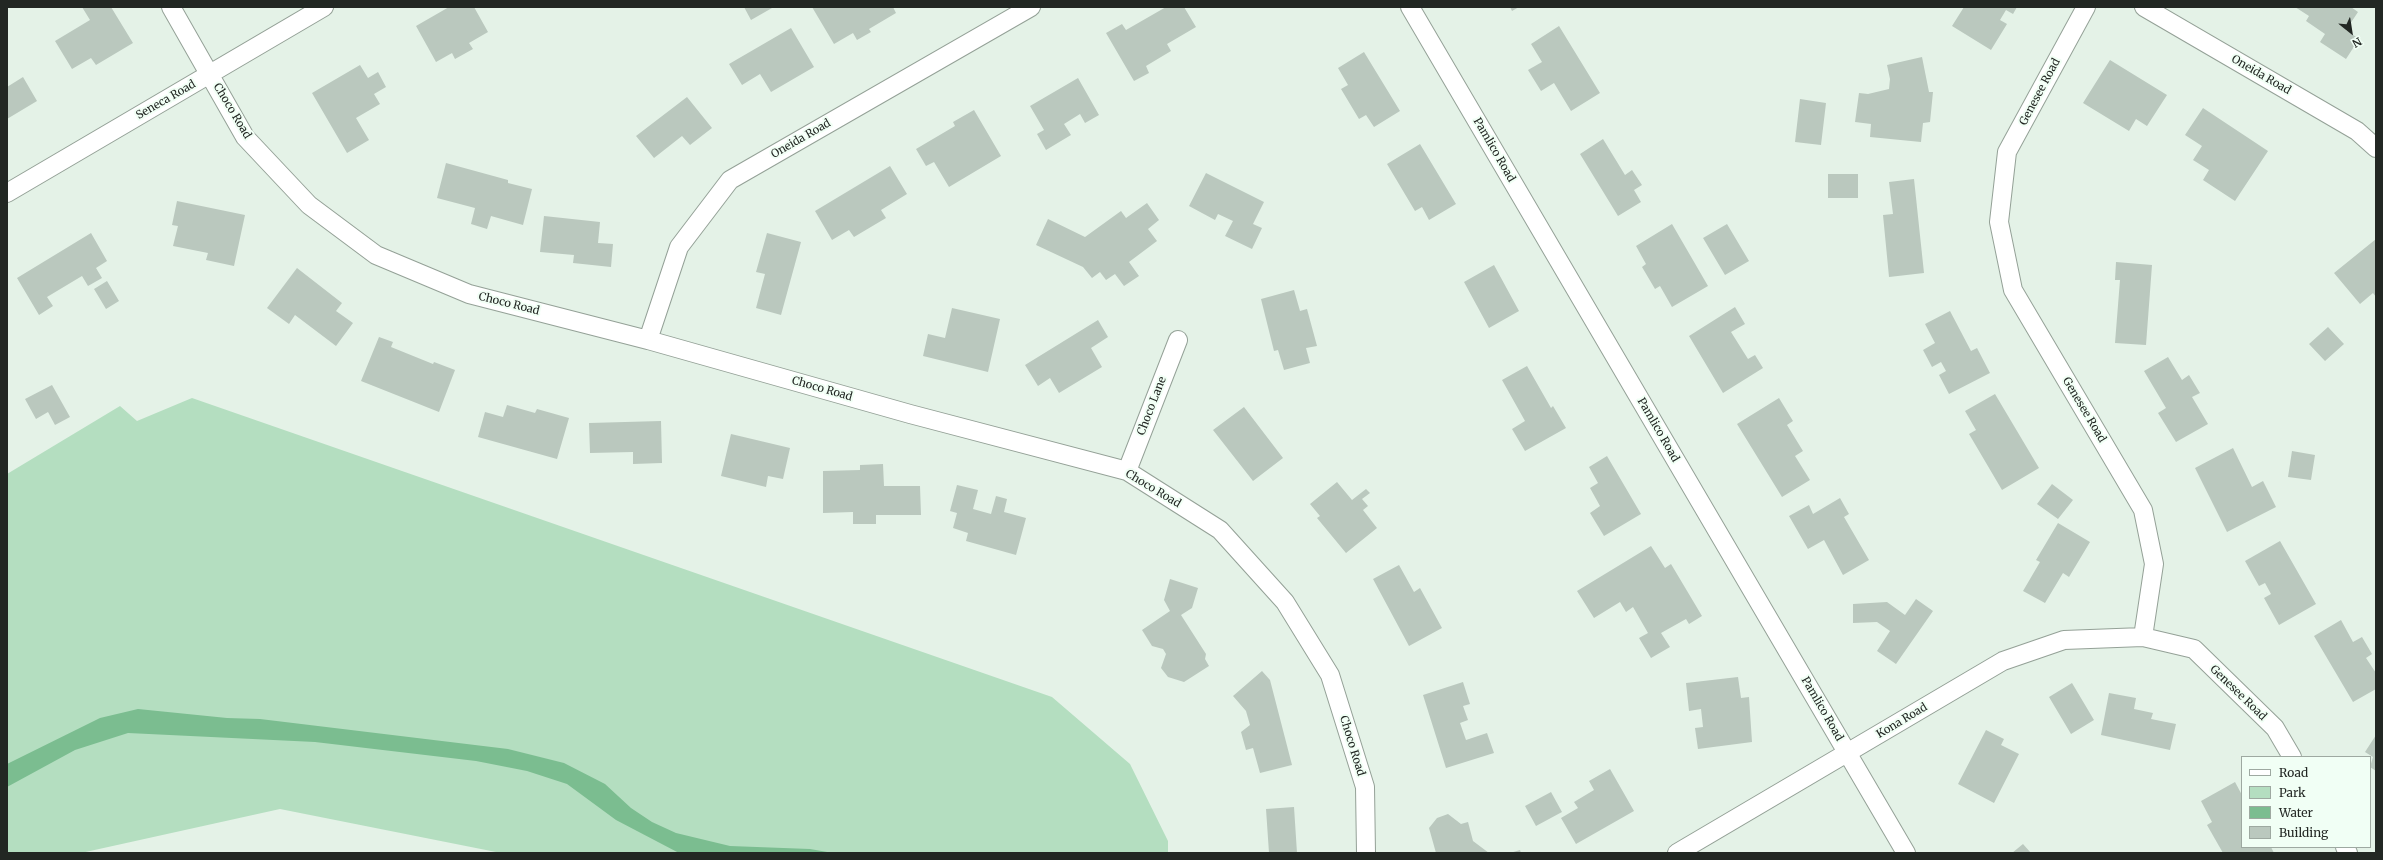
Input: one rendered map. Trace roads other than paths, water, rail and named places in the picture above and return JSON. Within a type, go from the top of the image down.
[{"type":"street","name":"Choco Road","points":[[171,7],[245,137],[309,206],[376,255],[469,294],[648,340],[910,414],[1127,471],[1220,530],[1285,602],[1330,675],[1365,787],[1366,853]]},
{"type":"street","name":"Seneca Road","points":[[7,193],[324,7]]},
{"type":"street","name":"Oneida Road","points":[[648,340],[679,247],[730,180],[1031,7]]},
{"type":"street","name":"Pamlico Road","points":[[1410,7],[1906,853]]},
{"type":"street","name":"Genesee Road","points":[[2086,7],[2007,152],[1999,222],[2013,290],[2143,510],[2154,564],[2143,637],[2194,649],[2275,728],[2291,756]]},
{"type":"street","name":"Oneida Road","points":[[2144,7],[2357,131],[2376,148]]},
{"type":"street","name":"Choco Lane","points":[[1127,471],[1178,340]]},
{"type":"street","name":"Kona Road","points":[[1677,853],[1849,754],[2003,661],[2064,640],[2143,637]]},
{"type":"water","points":[[138,709],[227,718],[260,719],[508,749],[564,763],[605,784],[631,808],[652,822],[676,833],[730,846],[810,849],[833,853],[679,853],[616,820],[567,784],[527,771],[476,761],[315,742],[128,733],[75,750],[7,787],[7,764],[100,718]]}]
